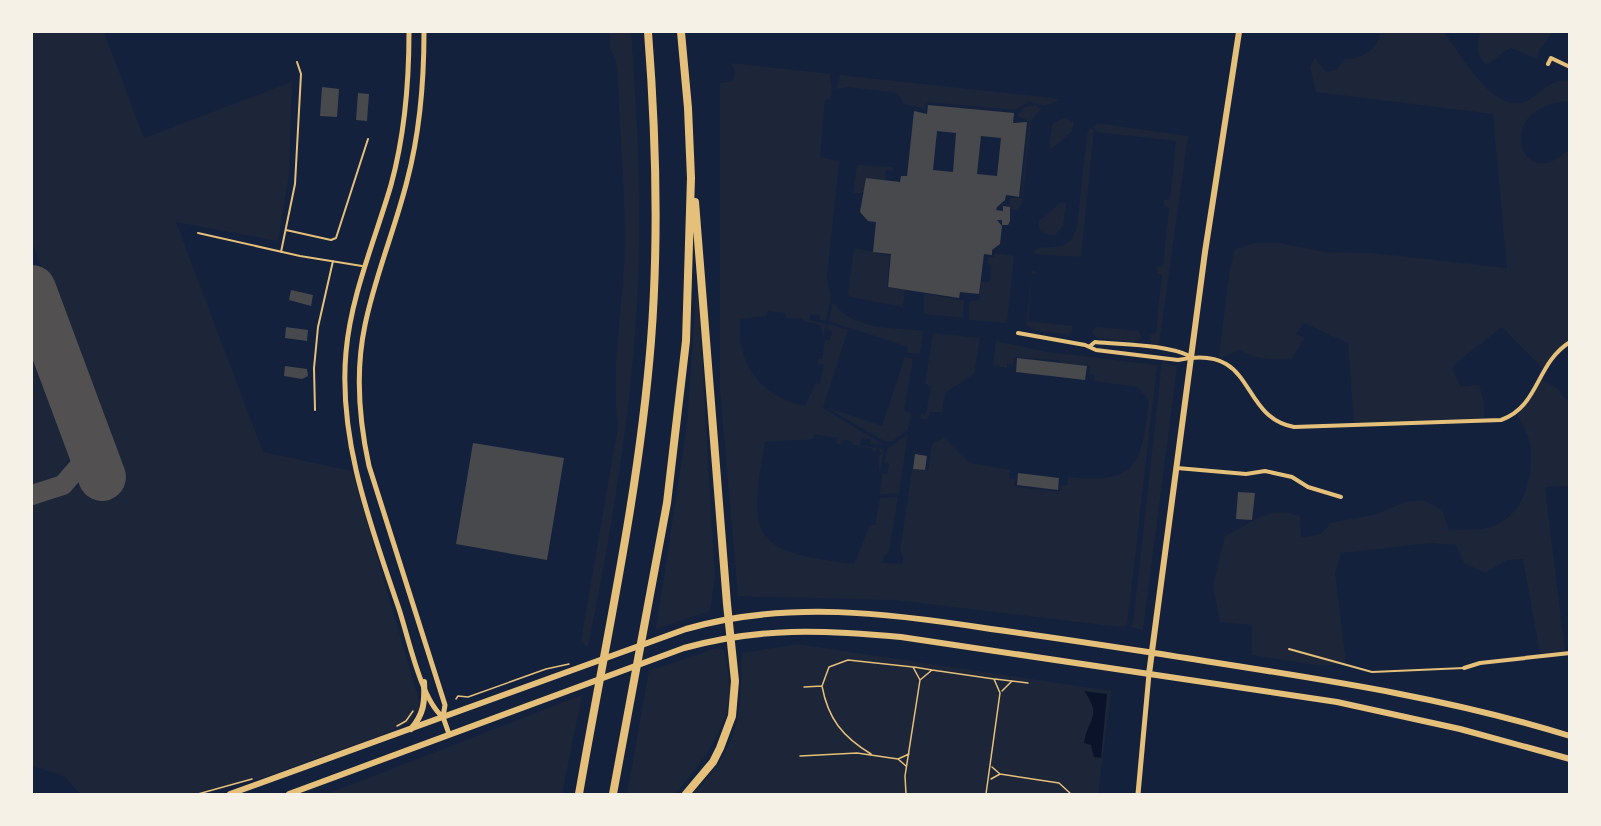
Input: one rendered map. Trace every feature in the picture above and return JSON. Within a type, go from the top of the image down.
[{"type":"highway","points":[[579,795],[632,498],[651,343],[656,220],[648,32]]},
{"type":"highway","points":[[681,32],[691,164],[702,259],[728,618],[735,681],[732,716],[713,762],[686,795]]},
{"type":"highway","points":[[613,795],[668,503],[677,438],[690,275],[691,164]]},
{"type":"main road","points":[[1149,674],[1222,133],[1239,32]]},
{"type":"main road","points":[[230,795],[659,638],[728,618],[774,612],[865,613],[923,618],[1152,653],[1392,692],[1487,713],[1569,736]]},
{"type":"main road","points":[[288,795],[655,658],[730,636],[805,630],[891,636],[1388,712],[1569,759]]},
{"type":"main road","points":[[411,729],[422,712],[425,702],[424,682]]},
{"type":"street","points":[[409,32],[407,103],[398,158],[365,267],[346,351],[344,396],[347,428],[368,512],[424,682],[435,710],[443,717]]},
{"type":"street","points":[[424,32],[423,84],[414,150],[365,326],[360,391],[362,428],[369,466],[445,705],[443,717],[449,734]]},
{"type":"street","points":[[1548,64],[1551,58],[1569,67]]},
{"type":"street","points":[[1018,333],[1090,346],[1096,350],[1178,360],[1191,357],[1219,359],[1233,367],[1263,410],[1285,425],[1492,422],[1509,417],[1522,408],[1541,379],[1546,363],[1569,342]]},
{"type":"street","points":[[1090,346],[1095,342],[1144,347],[1179,351],[1191,357]]},
{"type":"street","points":[[1177,468],[1246,474],[1265,471],[1292,477],[1308,487],[1341,497]]},
{"type":"street","points":[[1464,668],[1480,663],[1569,653]]},
{"type":"street","points":[[1138,795],[1149,674]]},
{"type":"lane","points":[[281,252],[295,184],[301,74],[297,62]]},
{"type":"lane","points":[[286,230],[331,240],[336,238],[368,138]]},
{"type":"lane","points":[[198,233],[281,252],[365,267]]},
{"type":"lane","points":[[315,410],[314,374],[318,327],[333,261]]},
{"type":"lane","points":[[1289,649],[1372,672],[1464,668]]},
{"type":"path","points":[[871,754],[856,746],[828,714],[822,686],[829,667],[837,662],[866,661],[1028,683]]},
{"type":"path","points":[[456,699],[458,696],[468,697],[546,669],[569,664]]},
{"type":"path","points":[[906,795],[907,767],[920,680],[913,667]]},
{"type":"path","points":[[920,680],[932,670]]},
{"type":"path","points":[[986,795],[1000,693],[994,679]]},
{"type":"path","points":[[1000,693],[1011,681]]},
{"type":"path","points":[[804,687],[822,686]]},
{"type":"path","points":[[898,759],[909,753]]},
{"type":"path","points":[[800,756],[871,754],[898,759],[907,767]]},
{"type":"path","points":[[991,766],[1000,774],[1059,783],[1071,795]]},
{"type":"path","points":[[989,780],[1000,774]]},
{"type":"shaded area","points":[[32,32],[104,32],[144,138],[292,82],[289,174],[278,241],[176,222],[263,452],[352,471],[419,701],[419,708],[410,722],[387,733],[265,777],[203,794],[80,794],[64,776],[32,766],[32,504],[118,471],[32,242]]},
{"type":"shaded area","points":[[610,32],[631,32],[638,168],[637,305],[630,391],[612,520],[588,647],[581,641],[618,426],[616,366],[625,244],[618,83],[616,60],[610,48]]},
{"type":"shaded area","points":[[1380,32],[1444,32],[1481,82],[1494,94],[1507,101],[1520,103],[1533,97],[1545,87],[1569,81],[1569,101],[1547,105],[1532,114],[1524,125],[1521,138],[1523,149],[1529,158],[1538,163],[1550,162],[1569,150],[1569,342],[1555,353],[1543,369],[1502,327],[1457,362],[1452,369],[1461,387],[1479,385],[1484,402],[1484,422],[1354,425],[1348,343],[1304,323],[1296,334],[1305,338],[1291,359],[1264,358],[1239,350],[1219,359],[1229,273],[1235,249],[1256,243],[1280,243],[1324,252],[1372,253],[1507,268],[1493,114],[1316,92],[1310,67],[1315,58],[1326,72],[1337,69],[1345,59],[1357,58],[1368,52],[1376,44]]},
{"type":"shaded area","points":[[1481,32],[1553,32],[1539,51],[1537,59],[1511,48],[1485,64],[1478,48]]},
{"type":"shaded area","points":[[731,63],[830,74],[832,92],[830,99],[825,100],[820,157],[839,161],[827,276],[831,299],[826,320],[820,320],[820,315],[810,314],[809,320],[826,324],[823,339],[821,325],[803,321],[802,318],[787,319],[785,313],[767,311],[766,316],[740,319],[742,350],[747,364],[754,376],[776,395],[789,402],[805,406],[815,384],[820,384],[824,365],[818,363],[818,359],[822,359],[825,340],[830,340],[832,331],[827,330],[828,324],[848,330],[823,408],[884,445],[871,444],[871,439],[861,438],[860,445],[884,449],[880,473],[878,457],[882,454],[878,449],[874,452],[871,448],[853,445],[852,442],[844,440],[840,444],[836,443],[837,438],[814,434],[813,439],[765,442],[757,501],[759,521],[765,536],[777,546],[795,554],[854,564],[870,525],[875,525],[880,498],[898,497],[889,551],[883,558],[883,563],[902,564],[903,557],[900,551],[912,469],[928,471],[932,444],[944,437],[970,463],[1010,470],[1009,478],[1015,479],[1014,486],[1017,487],[1060,492],[1061,485],[1067,485],[1068,477],[1092,479],[1109,477],[1123,473],[1132,465],[1139,454],[1143,440],[1149,401],[1138,387],[1094,381],[1095,375],[1089,374],[1090,366],[1061,363],[1058,360],[1014,357],[1013,365],[1007,364],[1007,368],[993,366],[996,341],[1047,352],[1157,365],[1127,626],[895,600],[738,596],[720,390],[720,83],[733,81],[735,71]]},
{"type":"shaded area","points":[[840,75],[1061,99],[1045,106],[1028,102],[1015,110],[927,102],[925,109],[904,104],[899,95],[892,92],[846,87],[836,89]]},
{"type":"shaded area","points":[[1036,105],[1041,109],[1031,122],[1022,204],[1016,210],[1010,209],[1010,198],[1021,198],[1029,121],[1017,116],[1024,107]]},
{"type":"shaded area","points":[[1064,118],[1074,122],[1072,131],[1053,148],[1049,148],[1052,124]]},
{"type":"shaded area","points":[[1097,123],[1188,136],[1159,345],[1151,343],[1150,335],[1156,332],[1162,275],[1157,273],[1157,267],[1163,266],[1169,208],[1164,206],[1164,200],[1170,199],[1176,141],[1096,132],[1094,127]]},
{"type":"shaded area","points":[[1090,128],[1094,130],[1081,257],[1033,254],[1037,248],[1063,246],[1072,239],[1077,227],[1087,134]]},
{"type":"shaded area","points":[[857,165],[892,167],[893,169],[892,171],[886,170],[885,180],[862,193],[853,193]]},
{"type":"shaded area","points":[[1061,202],[1066,203],[1063,226],[1055,235],[1045,234],[1039,228],[1039,221]]},
{"type":"shaded area","points":[[854,248],[890,256],[887,287],[905,290],[903,307],[851,297],[848,294]]},
{"type":"shaded area","points":[[995,253],[1014,256],[1007,323],[969,320],[969,302],[979,300],[981,282],[990,282],[991,265],[987,264],[988,257],[994,257]]},
{"type":"shaded area","points":[[1032,270],[1038,273],[1032,274],[1028,321],[1073,326],[1071,335],[1034,330],[1026,325]]},
{"type":"shaded area","points":[[697,282],[715,577],[710,611],[656,629],[687,425]]},
{"type":"shaded area","points":[[924,294],[964,300],[963,318],[924,314]]},
{"type":"shaded area","points":[[833,302],[841,311],[862,323],[886,328],[923,331],[920,354],[907,353],[908,347],[829,321]]},
{"type":"shaded area","points":[[1096,327],[1139,331],[1141,338],[1136,342],[1098,338],[1092,333]]},
{"type":"shaded area","points":[[32,333],[73,443],[65,467],[55,479],[32,488]]},
{"type":"shaded area","points":[[933,333],[980,338],[974,374],[945,393],[942,412],[930,412],[927,420],[920,418],[921,414],[926,414],[931,386],[925,384]]},
{"type":"shaded area","points":[[905,357],[913,359],[904,411],[911,413],[908,430],[891,442],[884,441],[826,407],[882,426]]},
{"type":"shaded area","points":[[1162,362],[1177,367],[1143,630],[1130,627],[1133,624]]},
{"type":"shaded area","points":[[1541,379],[1560,390],[1560,394],[1569,402],[1569,486],[1545,487],[1565,651],[1540,654],[1523,559],[1507,560],[1485,573],[1464,563],[1456,545],[1431,543],[1341,553],[1335,573],[1346,663],[1322,666],[1252,655],[1252,625],[1220,622],[1213,586],[1225,536],[1269,514],[1288,513],[1300,516],[1301,537],[1320,535],[1331,523],[1377,514],[1405,502],[1423,500],[1442,510],[1449,530],[1487,528],[1510,516],[1524,495],[1531,456],[1529,439],[1516,413]]},
{"type":"shaded area","points":[[908,434],[899,493],[880,494],[882,474],[887,474],[889,464],[884,463],[887,449]]},
{"type":"shaded area","points":[[797,644],[1111,691],[1098,794],[693,794],[713,771],[733,736],[739,708],[742,653]]},
{"type":"shaded area","points":[[716,648],[724,650],[729,679],[729,697],[722,725],[709,749],[675,794],[627,794],[649,671]]},
{"type":"shaded area","points":[[1084,691],[1107,694],[1101,758],[1094,757],[1091,745],[1084,743],[1093,717],[1093,706]]},
{"type":"shaded area","points":[[582,695],[562,794],[327,794]]},
{"type":"building","points":[[322,87],[339,89],[337,117],[320,116]]},
{"type":"building","points":[[358,93],[369,94],[367,121],[356,120]]},
{"type":"building","points":[[928,105],[1014,113],[1013,123],[1027,122],[1019,197],[1006,195],[1005,200],[997,207],[996,210],[1003,211],[1003,206],[1010,207],[1010,221],[1008,225],[1002,225],[1002,220],[997,220],[1002,226],[1000,244],[992,250],[992,255],[984,254],[979,294],[960,292],[959,298],[888,287],[891,254],[873,252],[876,222],[868,221],[860,212],[866,178],[900,182],[901,176],[907,176],[914,111],[927,114]],"holes":[[[937,131],[956,133],[953,172],[933,170]],[[981,136],[1001,138],[997,176],[977,174]]]},
{"type":"building","points":[[291,290],[313,295],[311,306],[289,300]]},
{"type":"building","points":[[286,327],[308,330],[307,341],[285,338]]},
{"type":"building","points":[[1017,358],[1087,366],[1085,380],[1016,372]]},
{"type":"building","points":[[285,366],[307,369],[308,376],[302,379],[284,376]]},
{"type":"building","points":[[473,443],[564,458],[547,560],[456,544]]},
{"type":"building","points":[[915,454],[927,456],[925,470],[913,469]]},
{"type":"building","points":[[1018,473],[1059,478],[1058,490],[1017,485]]},
{"type":"building","points":[[1238,492],[1255,493],[1252,520],[1236,519]]},
{"type":"taxiway","points":[[32,495],[63,485],[81,464]]},
{"type":"runway","points":[[32,289],[102,477]]}]
